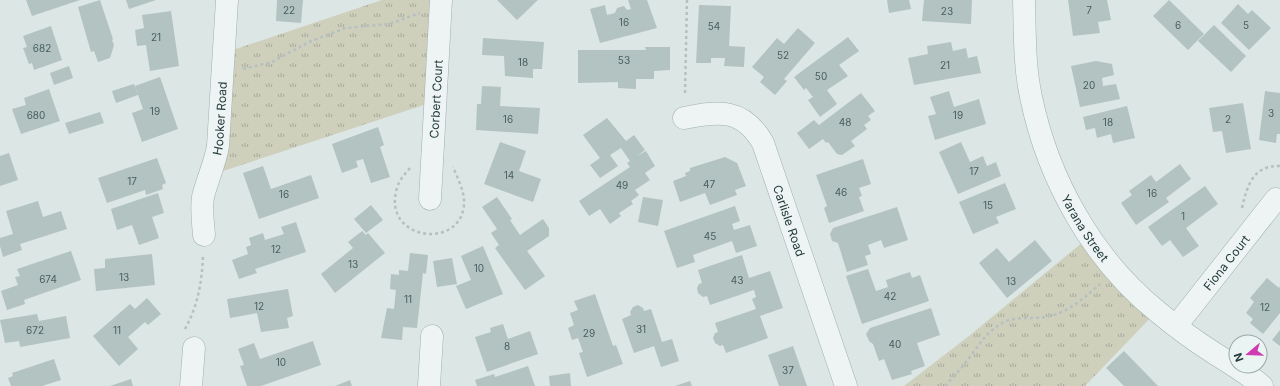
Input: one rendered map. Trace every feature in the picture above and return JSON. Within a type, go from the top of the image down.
[{"type":"street","name":"Hooker Road","points":[[204,235],[202,207],[203,197],[216,156],[220,124],[227,0]]},
{"type":"street","name":"Corbert Court","points":[[430,199],[442,0]]},
{"type":"street","name":"Yarana Street","points":[[1024,0],[1025,51],[1031,96],[1043,143],[1064,192],[1089,237],[1116,271],[1143,299],[1176,326],[1262,386]]},
{"type":"street","name":"Carlisle Road","points":[[684,118],[709,113],[727,113],[744,120],[758,134],[763,143],[846,386]]},
{"type":"street","name":"Fiona Court","points":[[1176,326],[1276,199]]},
{"type":"street","points":[[429,386],[432,336]]},
{"type":"street","points":[[191,386],[194,348]]},
{"type":"path","points":[[685,94],[687,0]]},
{"type":"path","points":[[241,69],[272,62],[309,42],[345,28],[389,24],[422,12]]},
{"type":"path","points":[[945,386],[970,357],[980,341],[995,328],[1013,319],[1048,316],[1062,312],[1080,302],[1102,283]]},
{"type":"green space","points":[[382,0],[441,0],[436,101],[211,175],[224,53]]},
{"type":"green space","points":[[1089,237],[1157,311],[1085,386],[904,386],[969,336]]},
{"type":"building","points":[[26,0],[80,0],[32,16]]},
{"type":"building","points":[[100,0],[114,45],[110,58],[98,62],[94,51],[91,52],[78,7]]},
{"type":"building","points":[[126,0],[156,0],[129,9]]},
{"type":"building","points":[[277,0],[303,0],[301,23],[276,21]]},
{"type":"building","points":[[497,0],[538,0],[517,20]]},
{"type":"building","points":[[628,0],[647,0],[657,28],[600,43],[590,9],[605,5],[607,15],[615,13],[617,8],[624,6],[627,10],[631,9]]},
{"type":"building","points":[[887,0],[909,0],[911,9],[889,13]]},
{"type":"building","points":[[924,0],[972,0],[971,24],[922,21]]},
{"type":"building","points":[[1068,0],[1107,0],[1111,20],[1098,22],[1100,33],[1073,36]]},
{"type":"building","points":[[1169,0],[1204,34],[1188,50],[1153,16]]},
{"type":"building","points":[[1238,4],[1248,14],[1252,10],[1271,28],[1249,50],[1221,23]]},
{"type":"building","points":[[699,5],[731,6],[729,46],[745,47],[744,67],[724,66],[725,58],[711,58],[711,63],[696,63]]},
{"type":"building","points":[[171,11],[179,66],[150,71],[146,45],[137,46],[135,30],[144,28],[142,15]]},
{"type":"building","points":[[1214,25],[1246,56],[1231,72],[1198,41]]},
{"type":"building","points":[[51,26],[62,60],[34,70],[32,63],[29,64],[23,48],[27,47],[23,36]]},
{"type":"building","points":[[798,28],[815,43],[784,79],[787,81],[775,95],[760,82],[764,77],[752,67],[777,38],[784,44]]},
{"type":"building","points":[[848,37],[859,51],[839,65],[848,76],[827,90],[837,104],[820,117],[808,100],[813,97],[806,88],[804,90],[794,77]]},
{"type":"building","points":[[483,38],[544,42],[542,69],[533,69],[533,78],[505,76],[504,56],[482,55]]},
{"type":"building","points":[[951,42],[953,51],[966,48],[968,58],[977,56],[981,73],[914,85],[908,58],[928,54],[927,46]]},
{"type":"building","points":[[645,47],[670,47],[670,70],[654,71],[654,79],[636,79],[636,89],[618,88],[618,82],[578,83],[578,50],[646,50]]},
{"type":"building","points":[[1096,61],[1112,64],[1114,75],[1102,78],[1103,86],[1116,84],[1120,99],[1080,107],[1071,66]]},
{"type":"building","points":[[69,66],[73,78],[54,85],[50,73]]},
{"type":"building","points":[[160,77],[178,129],[142,142],[132,113],[143,109],[135,86]]},
{"type":"building","points":[[134,84],[138,95],[116,103],[112,91]]},
{"type":"building","points":[[482,86],[501,87],[500,106],[540,108],[538,134],[476,130],[477,104],[481,104]]},
{"type":"building","points":[[49,89],[60,121],[21,134],[12,109],[26,105],[24,98]]},
{"type":"building","points":[[949,91],[954,107],[979,99],[986,124],[935,140],[928,116],[936,114],[930,97]]},
{"type":"building","points":[[1265,91],[1280,93],[1280,134],[1277,134],[1276,143],[1259,140]]},
{"type":"building","points":[[861,93],[875,111],[868,116],[871,120],[864,125],[867,129],[851,141],[855,146],[842,155],[837,154],[828,142],[826,143],[823,139],[809,149],[797,133],[814,120],[819,125]]},
{"type":"building","points":[[1243,103],[1251,149],[1226,153],[1222,131],[1213,132],[1209,108]]},
{"type":"building","points":[[1127,106],[1135,138],[1113,143],[1111,134],[1097,138],[1095,128],[1086,130],[1083,117]]},
{"type":"building","points":[[100,112],[104,123],[69,134],[65,123]]},
{"type":"building","points":[[607,118],[626,141],[634,135],[645,150],[637,156],[646,151],[655,166],[645,173],[650,180],[635,190],[639,195],[631,201],[633,204],[619,213],[621,216],[610,224],[600,209],[589,216],[579,201],[630,167],[627,163],[630,161],[621,148],[610,155],[618,166],[600,178],[590,165],[600,158],[583,135]]},
{"type":"building","points":[[378,127],[384,145],[380,147],[390,177],[371,183],[363,159],[356,161],[358,167],[342,173],[332,144]]},
{"type":"building","points":[[500,142],[526,151],[519,171],[541,179],[533,202],[484,184]]},
{"type":"building","points":[[961,142],[970,162],[983,156],[987,166],[996,162],[1001,176],[958,194],[939,152]]},
{"type":"building","points":[[9,153],[18,180],[0,186],[0,156]]},
{"type":"building","points":[[725,157],[737,163],[746,186],[735,190],[737,195],[710,205],[705,193],[680,202],[673,181],[686,176],[685,173],[690,171],[690,168]]},
{"type":"building","points":[[157,158],[166,183],[162,185],[163,189],[146,195],[145,190],[107,203],[98,178]]},
{"type":"building","points":[[863,159],[871,184],[859,188],[862,196],[859,197],[864,211],[829,223],[824,208],[827,206],[816,175]]},
{"type":"building","points":[[1180,164],[1191,179],[1166,198],[1169,202],[1136,225],[1121,203],[1132,195],[1129,191],[1151,175],[1156,182]]},
{"type":"building","points":[[263,166],[271,189],[311,175],[319,198],[259,219],[243,173]]},
{"type":"building","points":[[1005,183],[1016,209],[996,217],[999,223],[973,234],[959,202]]},
{"type":"building","points":[[1205,186],[1218,204],[1186,228],[1199,246],[1183,257],[1170,240],[1162,246],[1148,227]]},
{"type":"building","points":[[158,193],[164,213],[152,217],[159,238],[139,245],[132,225],[117,230],[111,209]]},
{"type":"building","points":[[497,197],[512,219],[510,220],[520,235],[543,219],[549,228],[549,236],[527,251],[545,276],[525,290],[495,248],[499,245],[491,233],[497,229],[482,207]]},
{"type":"building","points":[[643,197],[663,200],[658,226],[638,222]]},
{"type":"building","points":[[38,201],[43,217],[61,211],[67,229],[20,244],[22,250],[3,257],[0,246],[0,238],[13,234],[6,211]]},
{"type":"building","points":[[371,205],[383,220],[366,233],[354,219]]},
{"type":"building","points":[[735,206],[740,221],[732,224],[734,230],[750,225],[757,246],[736,253],[732,241],[693,255],[695,262],[677,268],[664,231]]},
{"type":"building","points":[[897,207],[908,240],[884,248],[881,240],[868,245],[871,254],[865,256],[868,265],[847,272],[838,243],[832,241],[830,234],[833,228]]},
{"type":"building","points":[[296,222],[306,252],[255,269],[257,273],[239,279],[232,260],[248,254],[246,247],[251,245],[249,238],[263,233],[265,240],[284,234],[281,227]]},
{"type":"building","points":[[362,231],[366,235],[368,233],[385,253],[335,293],[321,274],[353,248],[348,242]]},
{"type":"building","points":[[1035,240],[1052,261],[1007,298],[979,263],[997,248],[1009,262]]},
{"type":"building","points":[[483,246],[503,294],[466,309],[456,286],[471,280],[461,256]]},
{"type":"building","points":[[71,251],[81,280],[24,300],[25,304],[7,310],[1,291],[18,285],[15,277],[20,276],[17,269]]},
{"type":"building","points":[[410,253],[428,255],[426,274],[423,273],[417,328],[403,327],[402,340],[381,338],[387,308],[394,309],[396,290],[390,289],[391,274],[399,275],[399,270],[408,271]]},
{"type":"building","points":[[152,254],[155,285],[96,291],[94,269],[105,268],[105,259]]},
{"type":"building","points":[[742,255],[749,278],[770,271],[783,308],[760,316],[768,338],[726,353],[723,345],[720,346],[715,343],[713,338],[715,333],[718,332],[715,323],[756,309],[752,299],[756,297],[754,290],[710,305],[707,296],[703,297],[698,293],[697,288],[699,284],[702,283],[698,270]]},
{"type":"building","points":[[452,258],[457,284],[437,287],[433,261]]},
{"type":"building","points":[[868,269],[876,291],[888,287],[886,280],[910,272],[912,278],[920,275],[929,301],[862,324],[846,276]]},
{"type":"building","points":[[1267,278],[1279,288],[1280,286],[1280,313],[1263,334],[1250,323],[1253,319],[1246,313],[1254,302],[1250,298]]},
{"type":"building","points":[[288,289],[293,316],[287,318],[289,328],[261,332],[257,313],[230,318],[227,299]]},
{"type":"building","points":[[595,294],[613,346],[616,345],[623,364],[587,377],[579,353],[583,352],[578,338],[572,340],[568,328],[574,325],[570,313],[578,310],[574,301]]},
{"type":"building","points":[[147,298],[161,314],[148,325],[145,322],[128,337],[138,349],[119,366],[93,336],[130,304],[135,309]]},
{"type":"building","points":[[638,305],[643,308],[644,311],[651,309],[662,342],[672,339],[679,361],[661,367],[654,346],[634,353],[622,319],[631,315],[630,312],[633,307]]},
{"type":"building","points":[[931,308],[940,335],[917,343],[925,366],[911,371],[912,374],[892,380],[884,359],[879,361],[873,344],[869,341],[866,334],[870,328]]},
{"type":"building","points":[[37,314],[39,321],[66,316],[70,338],[20,347],[19,341],[5,343],[0,320]]},
{"type":"building","points":[[503,324],[508,339],[530,331],[538,354],[487,372],[475,337],[491,332],[490,328]]},
{"type":"building","points":[[1280,330],[1280,346],[1272,340]]},
{"type":"building","points":[[313,341],[321,365],[261,386],[247,386],[240,366],[244,365],[238,349],[254,343],[260,359]]},
{"type":"building","points":[[793,346],[807,386],[779,386],[768,355]]},
{"type":"building","points":[[1124,351],[1158,386],[1124,386],[1106,368]]},
{"type":"building","points":[[54,359],[61,380],[42,386],[11,386],[8,378],[13,376],[12,373]]},
{"type":"building","points":[[528,366],[535,386],[477,386],[475,380],[494,374],[495,377]]},
{"type":"building","points":[[570,373],[571,386],[550,386],[549,376]]},
{"type":"building","points":[[131,379],[133,386],[110,386]]},
{"type":"building","points":[[350,380],[352,386],[335,386]]},
{"type":"building","points":[[690,381],[692,386],[675,386]]}]
